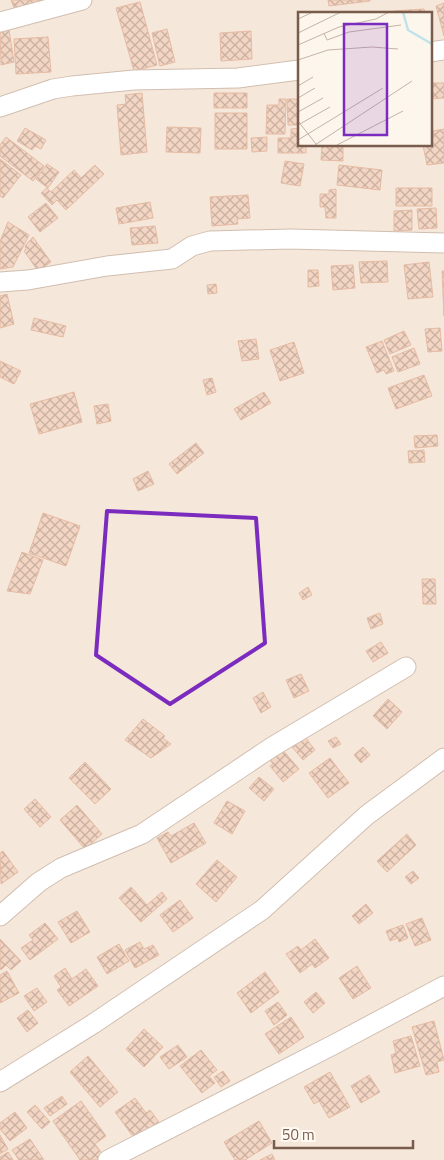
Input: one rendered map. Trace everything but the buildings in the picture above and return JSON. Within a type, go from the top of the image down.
[{"type":"street","points":[[0,22],[82,0]]},
{"type":"street","points":[[0,107],[53,89],[72,86],[134,80],[238,78],[298,70]]},
{"type":"street","points":[[0,282],[28,280],[107,266],[172,259],[192,246],[210,241],[290,238],[444,243]]},
{"type":"street","points":[[0,916],[38,882],[61,868],[142,834],[272,747],[406,668]]},
{"type":"street","points":[[0,1082],[93,1024],[262,910],[367,815],[444,758]]},
{"type":"street","points":[[108,1160],[334,1046],[444,986]]},
{"type":"highlighted area","points":[[107,511],[256,518],[265,643],[170,704],[96,655]]},
{"type":"shaded area","points":[[0,0],[444,0],[444,1160],[0,1160]]}]
